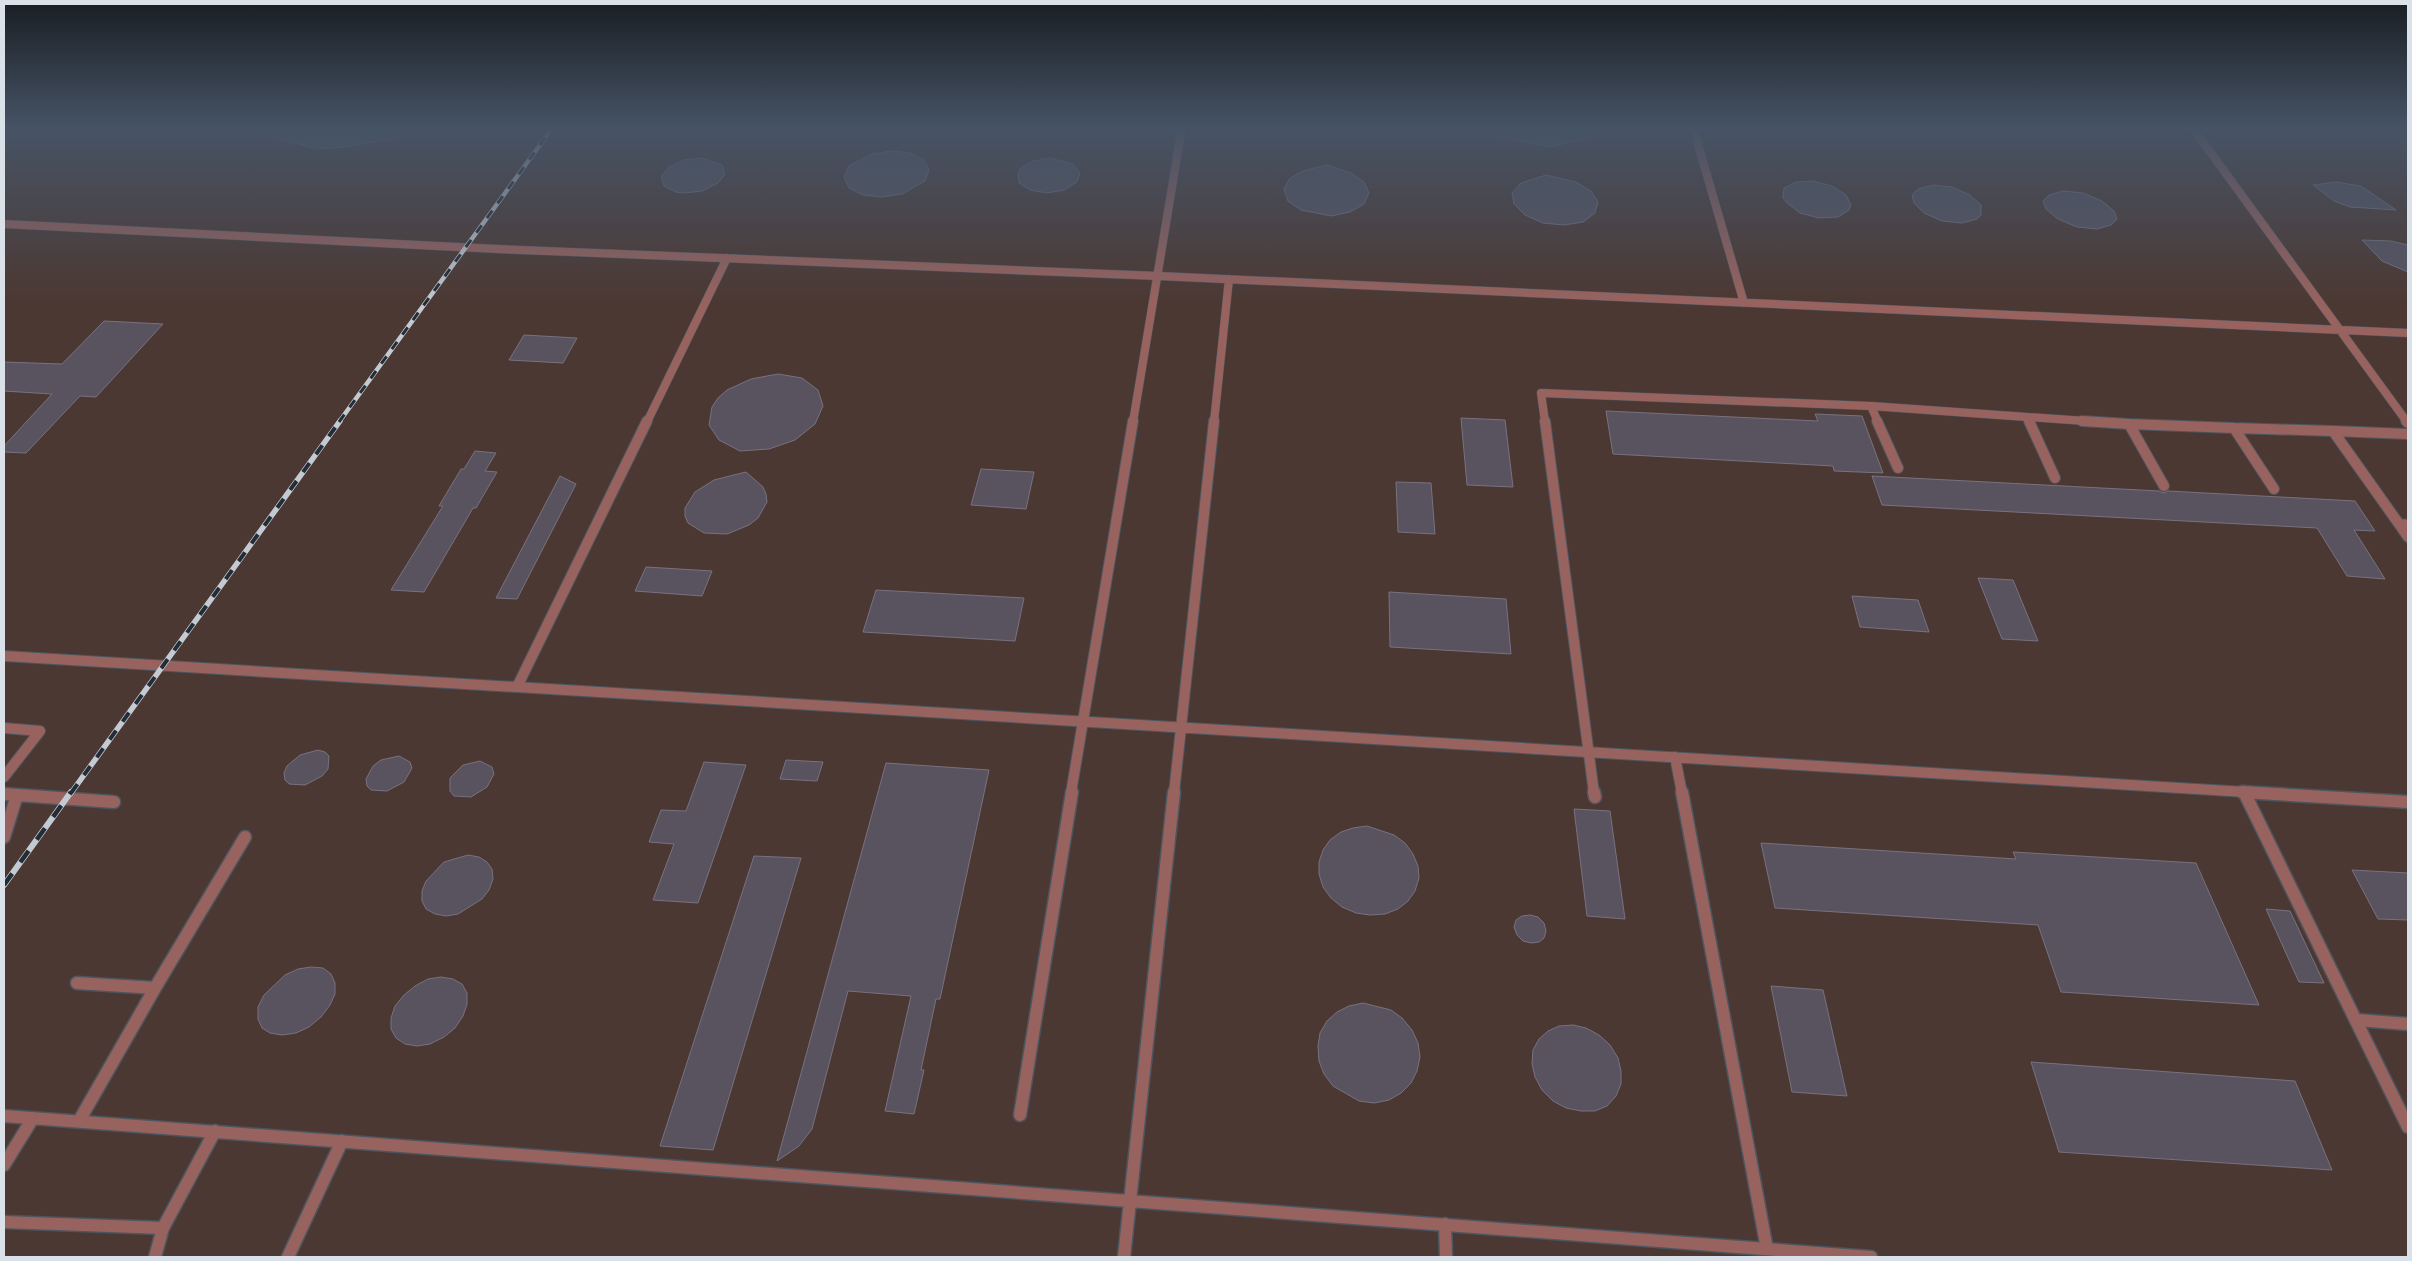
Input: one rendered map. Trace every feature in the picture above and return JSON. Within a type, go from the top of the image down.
[{"type":"lane","points":[[1020,1115],[1083,720],[1173,186]]},
{"type":"lane","points":[[1710,186],[1744,303]]},
{"type":"lane","points":[[2235,186],[2408,424]]},
{"type":"lane","points":[[4,224],[2408,334]]},
{"type":"lane","points":[[517,687],[727,258]]},
{"type":"lane","points":[[1124,1257],[1229,279]]},
{"type":"lane","points":[[1595,797],[1541,393],[1871,406],[2129,424],[2408,434]]},
{"type":"lane","points":[[1871,406],[1898,468]]},
{"type":"lane","points":[[2028,417],[2055,478]]},
{"type":"lane","points":[[2129,424],[2164,486]]},
{"type":"lane","points":[[2234,428],[2274,489]]},
{"type":"lane","points":[[2334,431],[2404,525],[2408,537]]},
{"type":"lane","points":[[4,656],[1083,720],[2408,802]]},
{"type":"lane","points":[[4,728],[40,731],[4,777]]},
{"type":"lane","points":[[1675,757],[1767,1249]]},
{"type":"lane","points":[[2244,792],[2408,1127]]},
{"type":"lane","points":[[4,794],[114,802]]},
{"type":"lane","points":[[4,837],[18,796]]},
{"type":"lane","points":[[79,1121],[154,988],[245,837]]},
{"type":"lane","points":[[77,984],[154,988]]},
{"type":"lane","points":[[2356,1020],[2408,1024]]},
{"type":"lane","points":[[4,1116],[1870,1257]]},
{"type":"lane","points":[[4,1165],[33,1118]]},
{"type":"lane","points":[[155,1257],[163,1228],[215,1131]]},
{"type":"lane","points":[[288,1257],[342,1141]]},
{"type":"lane","points":[[4,1222],[163,1228]]},
{"type":"lane","points":[[1445,1224],[1446,1257]]},
{"type":"shaded area","points":[[4,186],[2408,186],[2408,1257],[4,1257]]},
{"type":"building","points":[[664,186],[712,186],[702,191],[684,193],[676,192]]},
{"type":"building","points":[[848,186],[916,186],[902,194],[882,197],[863,195]]},
{"type":"building","points":[[1023,186],[1071,186],[1064,190],[1047,193],[1030,190]]},
{"type":"building","points":[[1286,186],[1366,186],[1369,193],[1364,204],[1350,212],[1331,216],[1301,210],[1288,201],[1284,189]]},
{"type":"building","points":[[1518,186],[1582,186],[1591,191],[1598,202],[1595,213],[1583,222],[1564,225],[1543,223],[1525,215],[1514,204],[1512,193]]},
{"type":"building","points":[[1788,186],[1831,186],[1846,195],[1851,205],[1849,210],[1838,217],[1819,218],[1800,213],[1787,203],[1783,198],[1784,188]]},
{"type":"building","points":[[1930,186],[1952,187],[1970,195],[1981,205],[1981,215],[1977,219],[1962,223],[1942,221],[1924,213],[1914,203],[1912,195],[1918,189]]},
{"type":"building","points":[[2314,186],[2361,186],[2396,210],[2350,207],[2334,201]]},
{"type":"building","points":[[2063,191],[2083,193],[2102,201],[2114,211],[2117,219],[2111,225],[2097,229],[2077,227],[2058,219],[2046,209],[2043,201],[2049,195]]},
{"type":"building","points":[[2362,240],[2391,241],[2408,245],[2408,272],[2382,261]]},
{"type":"building","points":[[104,321],[163,324],[96,397],[80,396],[26,453],[4,452],[4,446],[52,394],[4,391],[4,362],[62,364]]},
{"type":"building","points":[[524,335],[577,338],[563,363],[509,360]]},
{"type":"building","points":[[778,374],[802,378],[818,390],[823,406],[815,424],[795,440],[769,449],[740,451],[719,440],[709,425],[712,407],[718,398],[727,390],[751,379]]},
{"type":"building","points":[[1606,411],[1818,421],[1815,414],[1862,416],[1883,473],[1834,471],[1833,466],[1613,454]]},
{"type":"building","points":[[1461,418],[1505,420],[1513,487],[1467,485]]},
{"type":"building","points":[[475,451],[496,453],[485,471],[497,472],[476,508],[473,508],[424,592],[391,590],[443,506],[439,506],[461,469],[464,469]]},
{"type":"building","points":[[981,469],[1034,472],[1026,509],[971,505]]},
{"type":"building","points":[[746,472],[763,487],[766,494],[767,502],[758,518],[749,525],[727,534],[704,533],[688,523],[685,516],[685,508],[695,492],[714,480]]},
{"type":"building","points":[[560,476],[576,484],[517,599],[496,598]]},
{"type":"building","points":[[1872,476],[2159,491],[2163,493],[2168,491],[2355,501],[2375,531],[2354,530],[2385,579],[2347,576],[2317,528],[1882,505]]},
{"type":"building","points":[[1396,482],[1431,483],[1435,534],[1398,532]]},
{"type":"building","points":[[646,567],[712,571],[702,596],[635,591]]},
{"type":"building","points":[[1978,578],[2013,580],[2038,641],[2002,639]]},
{"type":"building","points":[[876,590],[1024,598],[1015,641],[863,632]]},
{"type":"building","points":[[1389,592],[1506,599],[1511,654],[1390,647]]},
{"type":"building","points":[[1852,596],[1918,600],[1929,632],[1860,627]]},
{"type":"building","points":[[318,750],[325,752],[329,756],[328,769],[322,776],[305,785],[289,784],[285,780],[284,773],[287,766],[300,755]]},
{"type":"building","points":[[399,756],[410,762],[412,768],[404,782],[387,791],[371,790],[367,786],[366,779],[373,766],[381,760]]},
{"type":"building","points":[[786,760],[823,762],[817,781],[780,779]]},
{"type":"building","points":[[480,761],[492,767],[494,774],[487,787],[471,797],[454,796],[450,791],[450,778],[463,765]]},
{"type":"building","points":[[704,762],[746,765],[698,903],[653,900],[674,844],[649,842],[661,810],[686,811]]},
{"type":"building","points":[[886,763],[989,770],[940,999],[936,999],[921,1070],[924,1070],[914,1114],[885,1111],[911,996],[848,991],[812,1129],[799,1146],[777,1161]]},
{"type":"building","points":[[1574,809],[1610,811],[1625,919],[1587,916]]},
{"type":"building","points":[[1367,826],[1394,835],[1405,843],[1413,854],[1418,866],[1419,878],[1415,891],[1408,901],[1398,909],[1385,914],[1370,915],[1356,913],[1342,907],[1331,898],[1323,887],[1319,874],[1319,862],[1323,850],[1330,840],[1341,832]]},
{"type":"building","points":[[1761,843],[2016,859],[2013,852],[2196,863],[2259,1005],[2061,992],[2038,925],[1775,908]]},
{"type":"building","points":[[468,855],[479,857],[487,862],[492,869],[493,879],[489,890],[482,899],[458,914],[446,916],[435,914],[426,909],[422,901],[422,891],[426,881],[444,862]]},
{"type":"building","points":[[754,856],[801,858],[713,1150],[660,1146]]},
{"type":"building","points":[[2352,870],[2408,873],[2408,920],[2378,919]]},
{"type":"building","points":[[2266,909],[2290,911],[2324,983],[2299,982]]},
{"type":"building","points":[[1522,916],[1538,917],[1544,923],[1546,931],[1544,938],[1539,942],[1523,941],[1517,935],[1514,927],[1516,920]]},
{"type":"building","points":[[323,968],[331,974],[335,983],[335,994],[321,1017],[309,1027],[296,1033],[282,1035],[270,1033],[262,1028],[258,1019],[258,1007],[264,995],[285,975],[298,969]]},
{"type":"building","points":[[441,977],[453,979],[462,984],[467,993],[467,1004],[463,1016],[455,1028],[444,1037],[430,1044],[417,1046],[405,1044],[396,1038],[391,1029],[391,1018],[395,1006],[415,986],[428,979]]},
{"type":"building","points":[[1771,986],[1823,990],[1847,1096],[1792,1092]]},
{"type":"building","points":[[1363,1003],[1391,1010],[1402,1018],[1412,1030],[1418,1043],[1420,1057],[1417,1071],[1411,1083],[1401,1093],[1389,1100],[1374,1103],[1359,1101],[1333,1086],[1324,1074],[1319,1061],[1318,1046],[1320,1033],[1327,1021],[1337,1012],[1349,1006]]},
{"type":"building","points":[[1573,1025],[1586,1028],[1599,1035],[1610,1045],[1618,1058],[1621,1084],[1616,1096],[1607,1106],[1595,1111],[1566,1108],[1553,1101],[1542,1090],[1535,1077],[1532,1064],[1533,1050],[1539,1039],[1548,1031],[1559,1026]]},
{"type":"building","points":[[2031,1062],[2295,1081],[2332,1170],[2059,1152]]},
{"type":"railway","points":[[339,422],[510,186]]},
{"type":"railway","points":[[71,793],[340,421]]},
{"type":"railway","points":[[4,885],[71,792]]}]
